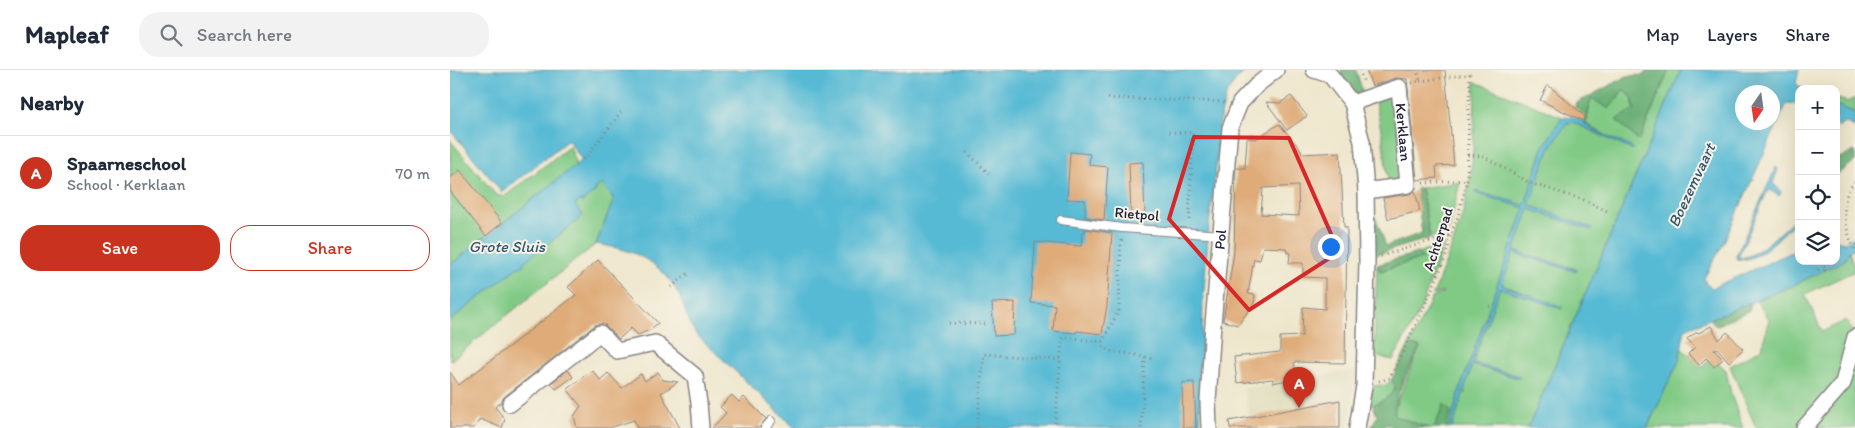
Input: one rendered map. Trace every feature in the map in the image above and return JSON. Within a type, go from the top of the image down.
[{"type":"street","name":"Pol","points":[[1209,428],[1209,382],[1216,234],[1230,128],[1240,103],[1257,85],[1276,70]]},
{"type":"street","points":[[1314,70],[1330,75],[1352,103],[1362,142],[1366,191],[1367,261],[1364,386],[1357,428]]},
{"type":"street","name":"Kerklaan","points":[[1352,103],[1399,87],[1408,184]]},
{"type":"street","points":[[1366,191],[1408,184]]},
{"type":"street","points":[[510,404],[600,333],[617,351],[655,343],[695,376],[701,428]]},
{"type":"street","points":[[1804,428],[1843,383],[1855,337]]},
{"type":"lane","name":"Rietpol","points":[[1062,220],[1122,228],[1216,234]]},
{"type":"lane","points":[[765,428],[770,421]]},
{"type":"path","points":[[1420,81],[1471,72]]},
{"type":"path","name":"Achterpad","points":[[1364,386],[1390,378],[1428,299],[1448,251],[1450,235],[1458,216],[1467,180],[1471,72]]},
{"type":"path","points":[[1108,98],[1227,102]]},
{"type":"path","points":[[583,159],[621,112]]},
{"type":"path","points":[[1169,132],[1193,133],[1189,232]]},
{"type":"path","points":[[967,152],[989,174]]},
{"type":"path","points":[[1468,155],[1482,156],[1530,183],[1584,200],[1609,212]]},
{"type":"path","points":[[1408,184],[1467,180]]},
{"type":"path","points":[[1855,182],[1849,188],[1844,211],[1847,234],[1855,251]]},
{"type":"path","points":[[1102,342],[1120,310],[1122,228]]},
{"type":"path","points":[[1367,261],[1450,235]]},
{"type":"path","points":[[1818,270],[1824,269],[1829,265]]},
{"type":"path","points":[[671,287],[688,274]]},
{"type":"path","points":[[948,324],[988,324]]},
{"type":"path","points":[[1055,428],[1062,339],[1065,337],[1102,342]]},
{"type":"path","points":[[1102,342],[1104,347],[1110,351],[1154,358]]},
{"type":"path","points":[[977,428],[984,354],[1061,360]]},
{"type":"path","points":[[1141,428],[1145,358]]},
{"type":"path","points":[[1459,387],[1465,389]]},
{"type":"highlighted area","points":[[1194,137],[1289,138],[1339,252],[1249,310],[1169,219]]},
{"type":"shaded area","points":[[1356,370],[1348,428],[1251,428],[1244,388]]},
{"type":"green space","points":[[1341,70],[1356,70],[1364,96],[1356,100],[1341,78]]},
{"type":"green space","points":[[1648,70],[1669,70],[1639,141],[1616,120],[1635,109],[1632,97],[1623,90],[1609,109],[1591,98],[1586,124],[1576,117],[1575,104],[1627,76],[1645,75]]},
{"type":"green space","points":[[1669,70],[1681,70],[1528,428],[1452,428],[1472,365],[1518,378],[1518,376],[1472,364],[1500,288],[1562,307],[1502,285],[1513,253],[1576,269],[1514,251],[1529,209],[1591,230],[1592,228],[1528,205],[1549,149],[1567,123],[1573,122],[1632,150],[1586,124],[1591,98],[1623,90],[1632,97],[1639,141]]},
{"type":"green space","points":[[1475,82],[1562,117],[1543,148],[1525,205],[1475,192],[1525,208],[1460,389],[1449,428],[1446,428],[1451,412],[1444,405],[1434,428],[1428,428],[1395,416],[1394,409],[1420,347],[1409,345],[1432,298],[1443,292],[1433,295],[1462,216],[1473,149]]},
{"type":"green space","points":[[1395,94],[1402,178],[1388,181],[1382,134],[1375,101]]},
{"type":"green space","points":[[1855,98],[1855,113],[1840,107],[1840,99],[1847,102]]},
{"type":"green space","points":[[450,140],[496,195],[504,197],[570,146],[576,165],[499,226],[450,183]]},
{"type":"green space","points":[[1855,151],[1855,161],[1840,172],[1840,158]]},
{"type":"green space","points":[[1460,182],[1449,230],[1430,238],[1421,188]]},
{"type":"green space","points":[[602,183],[614,199],[596,244],[450,361],[450,321],[518,266],[519,268],[524,261],[575,223],[575,205],[596,191],[595,189]]},
{"type":"green space","points":[[450,185],[490,233],[450,265]]},
{"type":"green space","points":[[1421,188],[1430,238],[1371,256],[1369,221],[1376,218],[1386,246],[1422,233],[1416,189]]},
{"type":"green space","points":[[1444,244],[1421,308],[1393,360],[1374,356],[1377,265],[1381,271],[1422,258],[1417,253]]},
{"type":"green space","points":[[1849,251],[1855,271],[1805,294],[1822,332],[1846,320],[1853,333],[1839,378],[1797,428],[1756,428],[1730,366],[1762,348],[1769,319],[1756,301],[1834,265],[1840,265],[1840,262],[1845,260]]},
{"type":"green space","points":[[1417,253],[1423,258],[1380,271],[1377,265]]},
{"type":"green space","points":[[1750,303],[1750,310],[1716,326],[1710,319]]},
{"type":"green space","points":[[1409,345],[1420,347],[1399,391],[1395,416],[1428,428],[1396,428],[1386,424],[1384,428],[1371,428],[1377,416],[1373,405],[1386,398],[1395,388],[1392,379]]},
{"type":"green space","points":[[1681,348],[1702,367],[1712,357],[1726,370],[1731,394],[1743,428],[1647,428],[1679,360]]},
{"type":"green space","points":[[1855,357],[1855,428],[1812,428]]},
{"type":"green space","points":[[1392,379],[1396,388],[1394,391],[1385,399],[1371,406],[1372,386],[1386,385]]},
{"type":"green space","points":[[1444,404],[1451,412],[1446,428],[1434,428]]},
{"type":"water","name":"Grote Sluis","points":[[450,70],[1247,70],[1236,80],[1227,93],[1220,119],[1203,301],[1200,428],[795,428],[696,334],[675,288],[659,269],[646,259],[631,252],[596,244],[614,199],[602,184],[582,202],[580,201],[575,205],[583,215],[576,222],[524,262],[524,265],[518,267],[450,321],[450,265],[489,233],[450,185],[459,176],[499,226],[582,160],[568,140],[502,192],[450,130]]},
{"type":"water","name":"Boezemvaart","points":[[1681,70],[1799,70],[1796,84],[1798,85],[1795,85],[1795,104],[1787,103],[1780,118],[1780,85],[1735,85],[1735,130],[1775,130],[1722,246],[1704,278],[1706,284],[1712,288],[1795,251],[1795,265],[1835,265],[1794,285],[1685,329],[1679,360],[1647,428],[1528,428]]},
{"type":"water","points":[[1840,107],[1855,113],[1855,127],[1846,123],[1840,126]]},
{"type":"water","points":[[1562,117],[1576,117],[1594,130],[1633,148],[1632,150],[1573,122],[1567,123],[1549,149],[1529,205],[1592,228],[1591,230],[1529,209],[1514,251],[1577,270],[1576,272],[1513,253],[1502,285],[1562,307],[1562,309],[1500,288],[1472,363],[1519,376],[1519,378],[1472,365],[1452,428],[1449,428],[1460,389],[1525,208],[1475,193],[1475,191],[1525,205],[1543,148]]},
{"type":"water","points":[[1776,167],[1778,169],[1773,183],[1781,192],[1779,196],[1770,190],[1766,194],[1738,257],[1744,257],[1761,249],[1795,218],[1795,222],[1771,245],[1754,257],[1737,259],[1736,256]]},
{"type":"water","points":[[1855,237],[1855,248],[1849,251],[1845,260],[1840,262],[1840,241],[1845,242]]},
{"type":"building","points":[[1366,70],[1445,70],[1454,165],[1436,166],[1437,178],[1417,180],[1407,79],[1396,78],[1372,86]]},
{"type":"building","points":[[1548,85],[1586,117],[1583,121],[1540,100]]},
{"type":"building","points":[[1291,96],[1307,116],[1287,130],[1266,102],[1280,103]]},
{"type":"building","points":[[1279,124],[1301,150],[1302,154],[1340,152],[1344,227],[1347,227],[1345,363],[1294,362],[1297,378],[1273,383],[1273,379],[1237,383],[1234,357],[1280,352],[1280,337],[1302,336],[1303,307],[1325,309],[1325,278],[1303,277],[1303,263],[1289,263],[1290,252],[1287,253],[1286,248],[1263,247],[1260,260],[1254,259],[1248,294],[1255,295],[1254,303],[1238,325],[1223,321],[1234,252],[1236,168],[1245,168],[1247,138],[1256,139]],"holes":[[[1298,186],[1299,216],[1261,214],[1263,188]]]},
{"type":"building","points":[[1070,152],[1090,154],[1089,165],[1108,167],[1104,220],[1085,217],[1085,200],[1067,199]]},
{"type":"building","points":[[1143,162],[1145,217],[1131,217],[1129,163]]},
{"type":"building","points":[[460,170],[502,223],[486,236],[450,191],[450,178]]},
{"type":"building","points":[[1415,191],[1420,211],[1388,219],[1383,198],[1409,194]]},
{"type":"building","points":[[1085,229],[1112,233],[1107,306],[1102,334],[1053,331],[1055,305],[1031,303],[1035,242],[1081,246],[1082,232],[1085,232]]},
{"type":"building","points":[[598,260],[658,323],[650,330],[638,335],[631,328],[619,339],[603,323],[595,325],[504,397],[495,407],[505,419],[502,428],[480,419],[474,428],[450,428],[450,372],[459,385],[576,295],[568,287]]},
{"type":"building","points":[[1015,302],[1014,335],[994,336],[992,303]]},
{"type":"building","points":[[1711,326],[1719,340],[1727,332],[1743,349],[1729,362],[1717,348],[1714,350],[1723,359],[1714,367],[1706,358],[1699,365],[1688,354],[1695,347],[1687,339]]},
{"type":"building","points":[[568,370],[573,377],[556,389],[551,383]]},
{"type":"building","points":[[592,370],[600,380],[608,373],[622,388],[641,374],[645,381],[658,372],[663,380],[678,382],[661,393],[680,428],[637,428],[634,420],[609,428],[577,428],[574,416],[581,406],[567,389]]},
{"type":"building","points":[[1194,382],[1196,428],[1183,428],[1182,383]]},
{"type":"building","points":[[732,395],[739,402],[744,397],[766,419],[759,428],[712,428],[726,413],[720,407]]},
{"type":"building","points":[[1340,400],[1340,428],[1230,428],[1229,421]]},
{"type":"place","name":"Spaarneschool","points":[[1299,408]]}]
